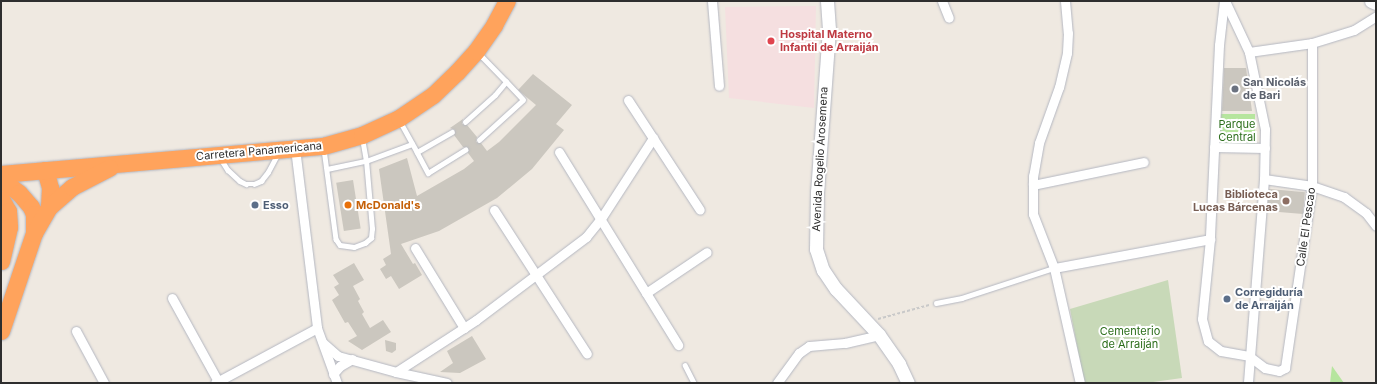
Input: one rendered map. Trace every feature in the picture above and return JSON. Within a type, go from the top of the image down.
[{"type":"highway","name":"Carretera Panamericana","points":[[1,174],[323,146],[362,135],[399,118],[432,95],[457,72],[476,51],[508,1]]},
{"type":"highway","points":[[1,331],[34,233],[49,206],[72,187],[119,163]]},
{"type":"highway","points":[[45,170],[50,188],[49,206]]},
{"type":"highway","points":[[1,179],[19,193],[31,207],[34,214],[34,233]]},
{"type":"highway","points":[[1,199],[8,211],[9,219],[8,236],[1,261]]},
{"type":"street","points":[[712,1],[719,86]]},
{"type":"street","name":"Avenida Rogelio Arosemena","points":[[827,1],[829,29],[816,192],[816,249],[823,270],[836,289],[869,322],[879,335],[899,364],[908,383]]},
{"type":"street","points":[[942,1],[949,18]]},
{"type":"street","points":[[1065,1],[1068,33],[1067,54],[1059,87],[1040,143],[1033,176],[1033,214],[1054,268],[1080,383]]},
{"type":"street","points":[[1224,1],[1249,52],[1265,129],[1264,179],[1248,383]]},
{"type":"street","points":[[1224,1],[1219,45],[1210,239],[1202,319],[1208,341],[1221,351],[1249,356]]},
{"type":"street","points":[[1371,1],[1376,3]]},
{"type":"street","points":[[1249,52],[1312,43],[1354,30],[1376,16]]},
{"type":"street","name":"Calle El Pescao","points":[[1249,356],[1265,368],[1279,371],[1285,368],[1312,186],[1312,43]]},
{"type":"street","points":[[628,100],[700,210]]},
{"type":"street","points":[[396,372],[464,328],[586,237],[600,220],[653,138]]},
{"type":"street","points":[[1214,147],[1265,148]]},
{"type":"street","points":[[287,149],[317,328],[337,383]]},
{"type":"street","points":[[559,152],[678,345]]},
{"type":"street","points":[[1033,185],[1144,162]]},
{"type":"street","points":[[1264,179],[1312,186],[1344,197],[1366,214],[1376,226]]},
{"type":"street","points":[[494,210],[587,354]]},
{"type":"street","points":[[1054,268],[1210,239]]},
{"type":"street","points":[[414,248],[464,328]]},
{"type":"street","points":[[646,293],[708,252]]},
{"type":"street","points":[[172,298],[217,382],[317,328]]},
{"type":"street","points":[[76,331],[104,383]]},
{"type":"street","points":[[777,383],[799,354],[808,346],[845,343],[879,335]]},
{"type":"street","points":[[323,343],[338,356],[396,372],[446,383]]},
{"type":"street","points":[[333,374],[340,366],[352,359]]},
{"type":"lane","points":[[476,51],[523,100],[479,140]]},
{"type":"lane","points":[[465,122],[495,95],[506,82]]},
{"type":"lane","points":[[399,118],[428,173],[465,150]]},
{"type":"lane","points":[[417,152],[452,132]]},
{"type":"lane","points":[[323,146],[336,239],[340,245],[354,247],[365,243],[371,238],[372,230],[366,161],[362,135]]},
{"type":"lane","points":[[327,169],[366,161],[412,144]]},
{"type":"lane","points":[[218,154],[228,170],[240,181],[246,184],[254,184],[261,181],[276,159],[287,149]]},
{"type":"lane","points":[[936,304],[962,298],[1054,268]]},
{"type":"lane","points":[[685,365],[694,383]]},
{"type":"path","points":[[869,322],[906,310],[936,304]]},
{"type":"shaded area","name":"Hospital Materno Infantil de Arraiján","points":[[816,6],[814,108],[729,98],[725,7]]},
{"type":"green space","name":"Parque Central","points":[[1220,114],[1255,114],[1255,148],[1220,148]]},
{"type":"green space","name":"Cementerio de Arraiján","points":[[1168,280],[1182,378],[1146,383],[1084,383],[1070,309]]},
{"type":"green space","points":[[1332,366],[1344,383],[1330,383]]},
{"type":"building","name":"San Nicolás de Bari","points":[[1224,68],[1246,68],[1252,111],[1222,111]]},
{"type":"building","points":[[533,74],[572,105],[556,124],[564,130],[532,169],[497,198],[439,231],[401,244],[413,264],[415,263],[422,275],[399,289],[391,276],[386,279],[380,269],[386,265],[383,259],[391,254],[379,169],[407,158],[417,196],[464,169],[474,161],[468,153],[468,148],[463,147],[454,135],[455,130],[450,128],[463,119],[462,124],[467,125],[477,137],[476,142],[481,143],[487,151],[499,142],[536,105],[518,90]]},
{"type":"building","name":"McDonald's","points":[[353,180],[361,228],[344,231],[336,183]]},
{"type":"building","name":"Biblioteca Lucas Bárcenas","points":[[1269,189],[1305,192],[1303,214],[1267,211]]},
{"type":"building","points":[[354,263],[364,280],[353,286],[360,299],[358,301],[364,312],[362,314],[370,328],[383,320],[391,332],[362,350],[348,341],[357,336],[348,322],[345,323],[332,300],[339,295],[334,287],[339,284],[333,275]]},
{"type":"building","points":[[472,336],[486,359],[460,373],[440,372],[453,363],[447,351]]},
{"type":"building","points":[[385,340],[396,343],[396,350],[392,353],[386,351]]},
{"type":"place","name":"Hospital Materno Infantil de Arraiján","points":[[771,41]]},
{"type":"place","name":"San Nicolás de Bari","points":[[1235,89]]},
{"type":"place","name":"Biblioteca Lucas Bárcenas","points":[[1286,201]]},
{"type":"place","name":"Esso","points":[[255,205]]},
{"type":"place","name":"McDonald's","points":[[348,205]]},
{"type":"place","name":"Corregiduría de Arraiján","points":[[1227,299]]}]
